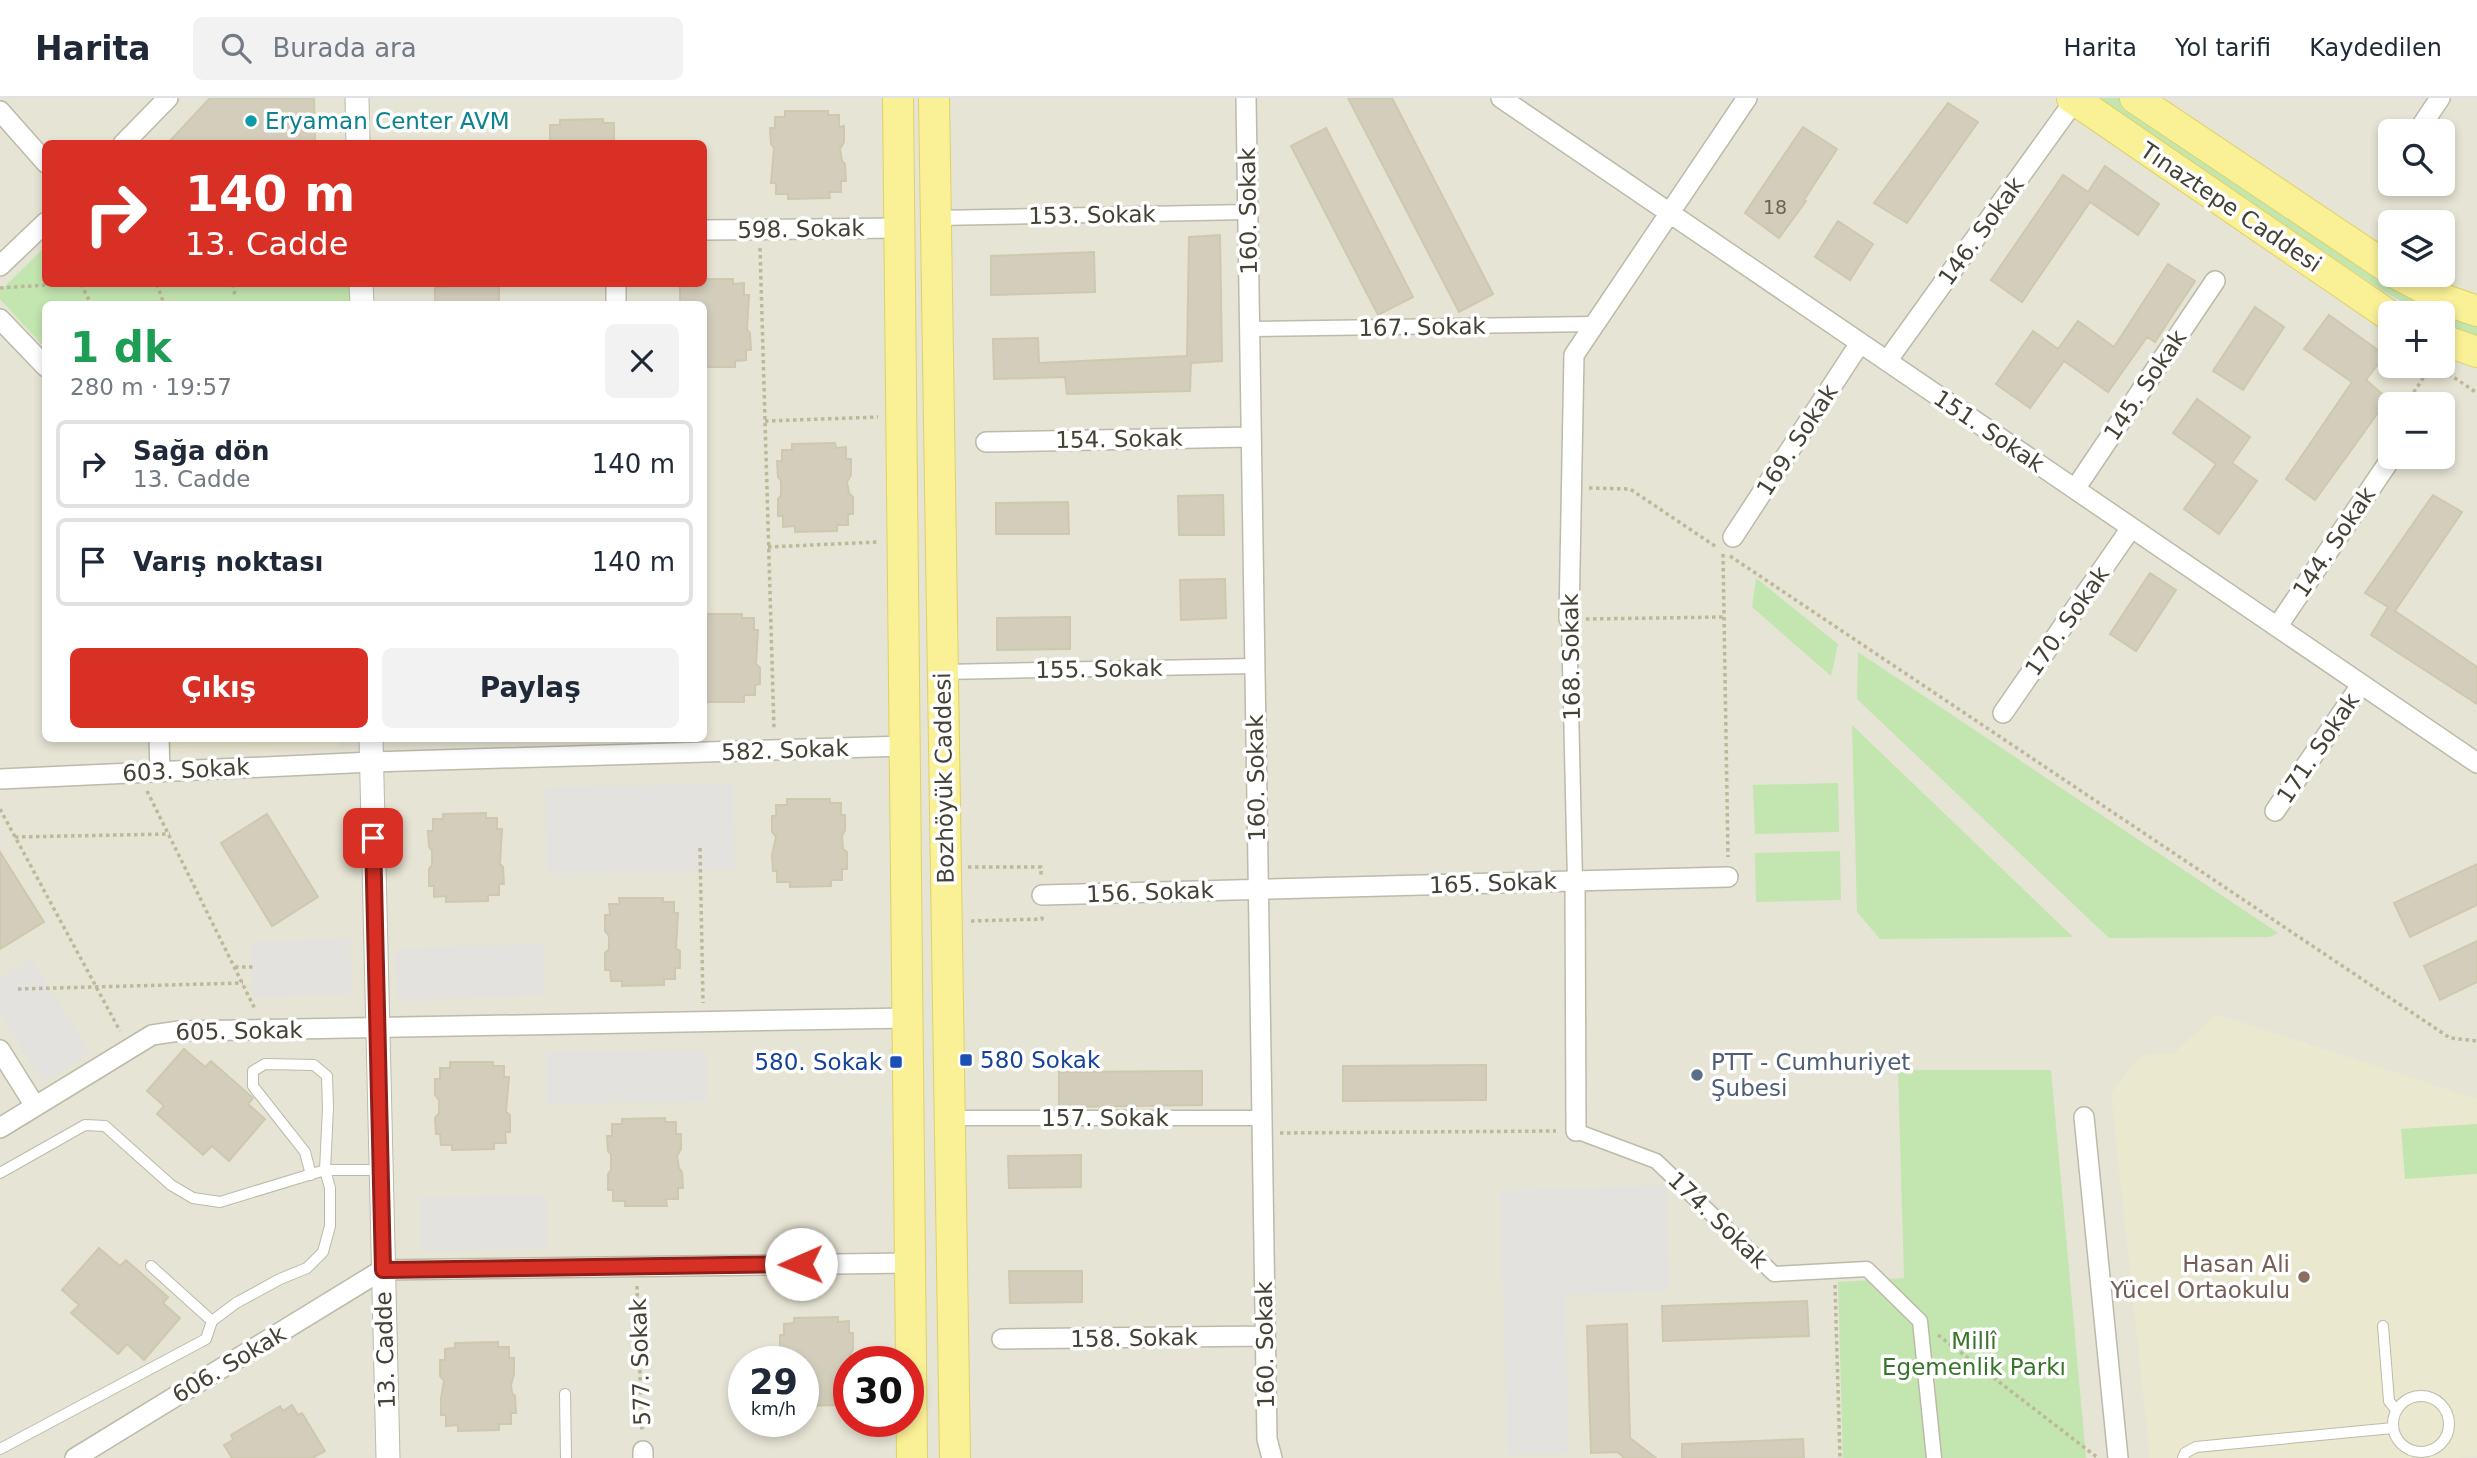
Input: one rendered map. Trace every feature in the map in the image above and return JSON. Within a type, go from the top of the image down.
[{"type":"main road","name":"Bozhöyük Caddesi","points":[[898,98],[912,1458]]},
{"type":"main road","name":"Bozhöyük Caddesi","points":[[934,98],[954,1458]]},
{"type":"main road","name":"Tınaztepe Caddesi","points":[[2135,98],[2378,261]]},
{"type":"main road","name":"Tınaztepe Caddesi","points":[[2073,99],[2378,308]]},
{"type":"main road","points":[[2422,287],[2477,312]]},
{"type":"main road","points":[[2455,344],[2477,352]]},
{"type":"street","points":[[127,140],[168,98]]},
{"type":"street","points":[[357,98],[358,140]]},
{"type":"street","name":"160. Sokak","points":[[1246,98],[1265,1336],[1267,1438],[1272,1458]]},
{"type":"street","name":"151. Sokak","points":[[1501,98],[2477,763]]},
{"type":"street","name":"168. Sokak","points":[[1576,1131],[1575,881],[1569,619],[1574,355],[1747,98]]},
{"type":"street","points":[[2426,119],[2440,98]]},
{"type":"street","name":"146. Sokak","points":[[1887,361],[2073,99]]},
{"type":"street","points":[[0,111],[42,158]]},
{"type":"street","name":"153. Sokak","points":[[936,218],[1248,212]]},
{"type":"street","points":[[0,266],[42,226]]},
{"type":"street","name":"598. Sokak","points":[[707,230],[899,228]]},
{"type":"street","name":"145. Sokak","points":[[2075,489],[2215,281]]},
{"type":"street","points":[[0,319],[42,363]]},
{"type":"street","name":"167. Sokak","points":[[1249,329],[1595,324]]},
{"type":"street","name":"169. Sokak","points":[[1728,544],[1860,343]]},
{"type":"street","name":"154. Sokak","points":[[986,442],[1251,437]]},
{"type":"street","name":"144. Sokak","points":[[2277,626],[2384,469]]},
{"type":"street","name":"170. Sokak","points":[[2003,713],[2131,528]]},
{"type":"street","name":"155. Sokak","points":[[943,672],[1255,666]]},
{"type":"street","name":"171. Sokak","points":[[2275,811],[2361,685]]},
{"type":"street","points":[[159,742],[160,772]]},
{"type":"street","name":"13. Cadde","points":[[371,742],[388,1458]]},
{"type":"street","name":"582. Sokak","points":[[372,762],[638,746],[774,750],[905,746]]},
{"type":"street","name":"603. Sokak","points":[[0,779],[372,762]]},
{"type":"street","name":"165. Sokak","points":[[1258,890],[1728,877]]},
{"type":"street","name":"156. Sokak","points":[[1042,895],[1258,890]]},
{"type":"street","points":[[377,1029],[908,1018]]},
{"type":"street","name":"605. Sokak","points":[[0,1128],[152,1035],[377,1029]]},
{"type":"street","points":[[0,1050],[35,1106]]},
{"type":"street","points":[[2084,1117],[2118,1458]]},
{"type":"street","name":"157. Sokak","points":[[950,1118],[1262,1125]]},
{"type":"street","name":"174. Sokak","points":[[1576,1131],[1656,1161],[1774,1274],[1867,1269],[1920,1321]]},
{"type":"street","points":[[383,1270],[910,1263]]},
{"type":"street","name":"606. Sokak","points":[[75,1458],[383,1270]]},
{"type":"street","points":[[1920,1321],[1934,1458]]},
{"type":"street","name":"158. Sokak","points":[[1002,1339],[1265,1336]]},
{"type":"lane","points":[[0,1449],[206,1339],[212,1321],[236,1303],[307,1268],[323,1252],[330,1226],[330,1188],[325,1170],[327,1076],[314,1065],[265,1064],[253,1071],[253,1086],[305,1152],[311,1175]]},
{"type":"lane","points":[[0,1173],[85,1125],[105,1126],[171,1185],[194,1198],[220,1202],[325,1170],[380,1170]]},
{"type":"lane","points":[[151,1266],[212,1321]]},
{"type":"lane","points":[[2383,1326],[2389,1401],[2396,1410]]},
{"type":"lane","points":[[565,1394],[566,1458]]},
{"type":"lane","points":[[2417,1395],[2435,1399],[2448,1412],[2449,1431],[2439,1447],[2423,1452],[2406,1448],[2395,1436],[2393,1428],[2396,1410],[2402,1403],[2417,1395]]},
{"type":"lane","points":[[2183,1458],[2185,1453],[2196,1447],[2393,1428]]},
{"type":"path","points":[[759,229],[774,750]]},
{"type":"path","points":[[0,288],[42,285]]},
{"type":"path","points":[[234,287],[235,296]]},
{"type":"path","points":[[2453,378],[2477,393]]},
{"type":"path","points":[[765,421],[901,416]]},
{"type":"path","points":[[1572,488],[1630,489],[1728,544],[2449,1038],[2477,1041]]},
{"type":"path","points":[[768,547],[902,541]]},
{"type":"path","points":[[1728,544],[1724,617],[1728,877]]},
{"type":"path","points":[[1569,619],[1724,617]]},
{"type":"path","points":[[137,773],[170,834],[265,1030]]},
{"type":"path","points":[[0,809],[130,1048]]},
{"type":"path","points":[[15,837],[170,834]]},
{"type":"path","points":[[700,848],[703,1022]]},
{"type":"path","points":[[945,867],[1041,867],[1042,895],[1042,919],[946,922]]},
{"type":"path","points":[[235,967],[255,967]]},
{"type":"path","points":[[18,989],[243,983]]},
{"type":"path","points":[[1262,1125],[1576,1131]]},
{"type":"path","name":"577. Sokak","points":[[636,1266],[643,1455]]},
{"type":"path","points":[[1835,1271],[1840,1458]]},
{"type":"path","points":[[1920,1321],[2098,1458]]},
{"type":"shaded area","points":[[0,98],[2477,98],[2477,1458],[0,1458]]},
{"type":"shaded area","points":[[171,742],[341,742],[336,748],[171,751]]},
{"type":"shaded area","points":[[733,783],[735,870],[547,874],[545,788]]},
{"type":"shaded area","points":[[350,938],[352,994],[253,997],[251,942]]},
{"type":"shaded area","points":[[543,944],[545,995],[397,1000],[395,949]]},
{"type":"shaded area","points":[[32,959],[90,1053],[43,1082],[0,1013],[0,979]]},
{"type":"shaded area","name":"Hasan Ali Yücel Ortaokulu","points":[[2216,1014],[2477,1099],[2477,1456],[2150,1458],[2111,1093],[2141,1055],[2173,1054]]},
{"type":"shaded area","points":[[706,1050],[707,1101],[547,1104],[546,1052]]},
{"type":"shaded area","points":[[1666,1186],[1669,1291],[1565,1294],[1569,1453],[1508,1455],[1500,1191]]},
{"type":"shaded area","points":[[546,1195],[547,1249],[422,1251],[421,1197]]},
{"type":"green space","points":[[2096,98],[2119,98],[2378,268],[2378,287],[2407,287],[2430,301],[2401,301],[2383,291]]},
{"type":"green space","points":[[42,250],[42,287],[350,287],[350,301],[42,301],[42,345],[0,299],[0,291]]},
{"type":"green space","points":[[2455,317],[2477,326],[2477,339],[2455,330]]},
{"type":"green space","points":[[1756,578],[1838,644],[1831,676],[1752,607]]},
{"type":"green space","points":[[1858,652],[2278,933],[2270,937],[2109,938],[1857,699]]},
{"type":"green space","points":[[1852,725],[2073,937],[1880,939],[1857,912]]},
{"type":"green space","points":[[1838,783],[1839,832],[1755,834],[1753,785]]},
{"type":"green space","points":[[1840,851],[1841,900],[1756,902],[1755,853]]},
{"type":"green space","name":"Millî Egemenlik Parkı","points":[[1898,1070],[2051,1070],[2086,1458],[1843,1458],[1838,1282],[1904,1278]]},
{"type":"green space","points":[[2477,1124],[2477,1174],[2405,1179],[2401,1129]]},
{"type":"building","name":"Eryaman Center AVM","points":[[210,98],[314,98],[315,140],[171,140]]},
{"type":"building","points":[[1348,98],[1392,98],[1493,294],[1459,312]]},
{"type":"building","points":[[1948,103],[1978,122],[1907,223],[1874,203]]},
{"type":"building","points":[[785,111],[828,111],[828,115],[839,115],[839,127],[844,126],[844,142],[840,149],[845,164],[846,181],[841,181],[841,192],[829,192],[830,198],[788,199],[788,194],[776,194],[776,183],[771,183],[774,148],[771,144],[770,128],[775,128],[775,117],[785,117]]},
{"type":"building","points":[[603,119],[603,123],[614,123],[614,140],[550,140],[550,125],[560,125],[560,120]]},
{"type":"building","points":[[1803,127],[1837,149],[1804,200],[1806,201],[1779,238],[1745,213]]},
{"type":"building","points":[[1326,128],[1413,297],[1378,315],[1291,146]]},
{"type":"building","points":[[2105,166],[2159,204],[2138,235],[2090,202],[2022,302],[1991,280],[2063,175],[2088,192]]},
{"type":"building","points":[[1838,221],[1873,244],[1850,280],[1815,257]]},
{"type":"building","points":[[1220,235],[1222,361],[1191,363],[1190,391],[1067,394],[1065,377],[994,379],[993,339],[1038,338],[1039,363],[1187,356],[1189,237]]},
{"type":"building","points":[[1094,252],[1095,292],[991,295],[991,256]]},
{"type":"building","points":[[2168,264],[2195,281],[2155,342],[2147,337],[2108,392],[2064,361],[2030,408],[1996,384],[2033,331],[2058,349],[2078,321],[2114,347]]},
{"type":"building","points":[[707,279],[733,279],[733,284],[744,283],[744,295],[749,295],[747,329],[750,333],[751,350],[746,350],[746,360],[735,361],[735,367],[707,367],[707,301],[680,301],[680,287],[707,287]]},
{"type":"building","points":[[435,287],[499,287],[499,301],[435,301]]},
{"type":"building","points":[[2255,307],[2284,327],[2243,390],[2213,371]]},
{"type":"building","points":[[2329,315],[2378,350],[2378,364],[2366,380],[2380,392],[2378,413],[2315,500],[2286,479],[2352,382],[2304,349]]},
{"type":"building","points":[[2197,399],[2250,437],[2232,463],[2257,481],[2219,534],[2184,509],[2216,464],[2173,433]]},
{"type":"building","points":[[835,443],[836,448],[846,447],[846,459],[851,459],[851,475],[847,482],[849,493],[853,497],[853,514],[848,514],[848,525],[837,525],[837,531],[795,532],[795,526],[783,527],[783,516],[778,516],[781,481],[778,477],[777,461],[782,461],[782,450],[792,450],[792,444]]},
{"type":"building","points":[[1223,495],[1224,535],[1179,535],[1178,496]]},
{"type":"building","points":[[2433,495],[2462,512],[2395,611],[2477,667],[2477,704],[2371,635],[2388,607],[2365,593]]},
{"type":"building","points":[[1068,502],[1069,534],[996,534],[996,503]]},
{"type":"building","points":[[2150,573],[2176,590],[2136,651],[2110,634]]},
{"type":"building","points":[[1225,579],[1226,618],[1181,620],[1180,580]]},
{"type":"building","points":[[707,614],[742,614],[742,618],[754,618],[754,630],[758,630],[756,664],[760,668],[760,684],[755,685],[755,695],[744,695],[744,702],[707,702]]},
{"type":"building","points":[[1070,617],[1070,649],[997,650],[997,618]]},
{"type":"building","points":[[787,799],[830,799],[830,803],[841,803],[841,815],[845,815],[843,849],[847,852],[847,869],[842,869],[842,880],[831,880],[831,886],[790,887],[790,882],[777,882],[777,871],[773,871],[772,855],[776,837],[772,832],[772,816],[776,816],[776,805],[787,805]]},
{"type":"building","points":[[486,813],[486,818],[497,818],[497,829],[502,829],[500,864],[503,867],[504,884],[499,884],[499,895],[488,895],[488,901],[446,902],[446,896],[434,897],[434,886],[429,886],[432,851],[429,847],[428,831],[433,831],[433,819],[443,819],[443,814]]},
{"type":"building","points":[[267,814],[318,897],[272,926],[221,843]]},
{"type":"building","points":[[0,852],[44,922],[0,949]]},
{"type":"building","points":[[2477,864],[2477,905],[2410,937],[2394,903]]},
{"type":"building","points":[[619,898],[663,898],[663,902],[674,902],[674,913],[678,913],[676,948],[680,951],[680,968],[675,968],[675,979],[664,979],[664,985],[622,986],[622,981],[611,981],[610,970],[605,970],[609,936],[605,931],[605,915],[610,915],[609,904],[620,904]]},
{"type":"building","points":[[2477,941],[2477,982],[2440,1000],[2424,966]]},
{"type":"building","points":[[184,1049],[205,1067],[211,1061],[253,1098],[248,1104],[265,1119],[229,1161],[212,1146],[203,1155],[157,1114],[164,1106],[147,1091]]},
{"type":"building","points":[[450,1062],[493,1062],[493,1066],[504,1066],[504,1077],[509,1077],[506,1112],[510,1115],[510,1132],[505,1132],[506,1143],[494,1143],[494,1149],[452,1150],[452,1145],[441,1145],[440,1134],[436,1134],[435,1118],[439,1113],[439,1100],[435,1095],[435,1079],[440,1079],[440,1068],[450,1068]]},
{"type":"building","points":[[1486,1065],[1486,1100],[1343,1101],[1343,1066]]},
{"type":"building","points":[[1202,1071],[1202,1105],[1059,1107],[1059,1072]]},
{"type":"building","points":[[665,1118],[665,1122],[676,1122],[676,1134],[681,1134],[681,1149],[677,1156],[683,1188],[678,1188],[678,1199],[666,1199],[667,1206],[625,1206],[625,1201],[613,1201],[613,1190],[608,1190],[611,1155],[608,1151],[607,1136],[612,1136],[612,1124],[622,1124],[622,1119]]},
{"type":"building","points":[[1081,1155],[1081,1187],[1009,1188],[1008,1156]]},
{"type":"building","points":[[99,1248],[120,1266],[126,1260],[168,1297],[163,1303],[180,1318],[144,1360],[127,1344],[118,1354],[71,1313],[79,1305],[62,1290]]},
{"type":"building","points":[[1009,1271],[1082,1271],[1082,1302],[1010,1303]]},
{"type":"building","points":[[1807,1301],[1809,1336],[1663,1341],[1662,1306]]},
{"type":"building","points":[[838,1317],[838,1322],[849,1321],[853,1346],[833,1346],[833,1405],[819,1406],[819,1346],[780,1346],[784,1324],[794,1323],[794,1318]]},
{"type":"building","points":[[1627,1324],[1630,1438],[1656,1458],[1624,1458],[1618,1452],[1591,1453],[1587,1326]]},
{"type":"building","points":[[498,1342],[498,1347],[509,1347],[509,1358],[514,1358],[511,1385],[516,1413],[511,1413],[511,1424],[499,1424],[499,1430],[458,1431],[458,1425],[446,1426],[446,1415],[441,1415],[444,1381],[440,1376],[440,1360],[445,1360],[445,1349],[455,1348],[455,1343]]},
{"type":"building","points":[[292,1405],[298,1415],[302,1413],[325,1451],[312,1458],[232,1458],[224,1445],[233,1440],[231,1435],[280,1406],[283,1411]]},
{"type":"building","points":[[1803,1439],[1804,1458],[1682,1458],[1682,1444]]},
{"type":"place","name":"Eryaman Center AVM","points":[[251,121]]},
{"type":"place","name":"580 Sokak","points":[[966,1060]]},
{"type":"place","name":"580. Sokak","points":[[896,1062]]},
{"type":"place","name":"PTT - Cumhuriyet Şubesi","points":[[1697,1075]]},
{"type":"place","name":"Hasan Ali Yücel Ortaokulu","points":[[2304,1277]]},
{"type":"route","points":[[373,838],[383,1270],[801,1264]]}]
